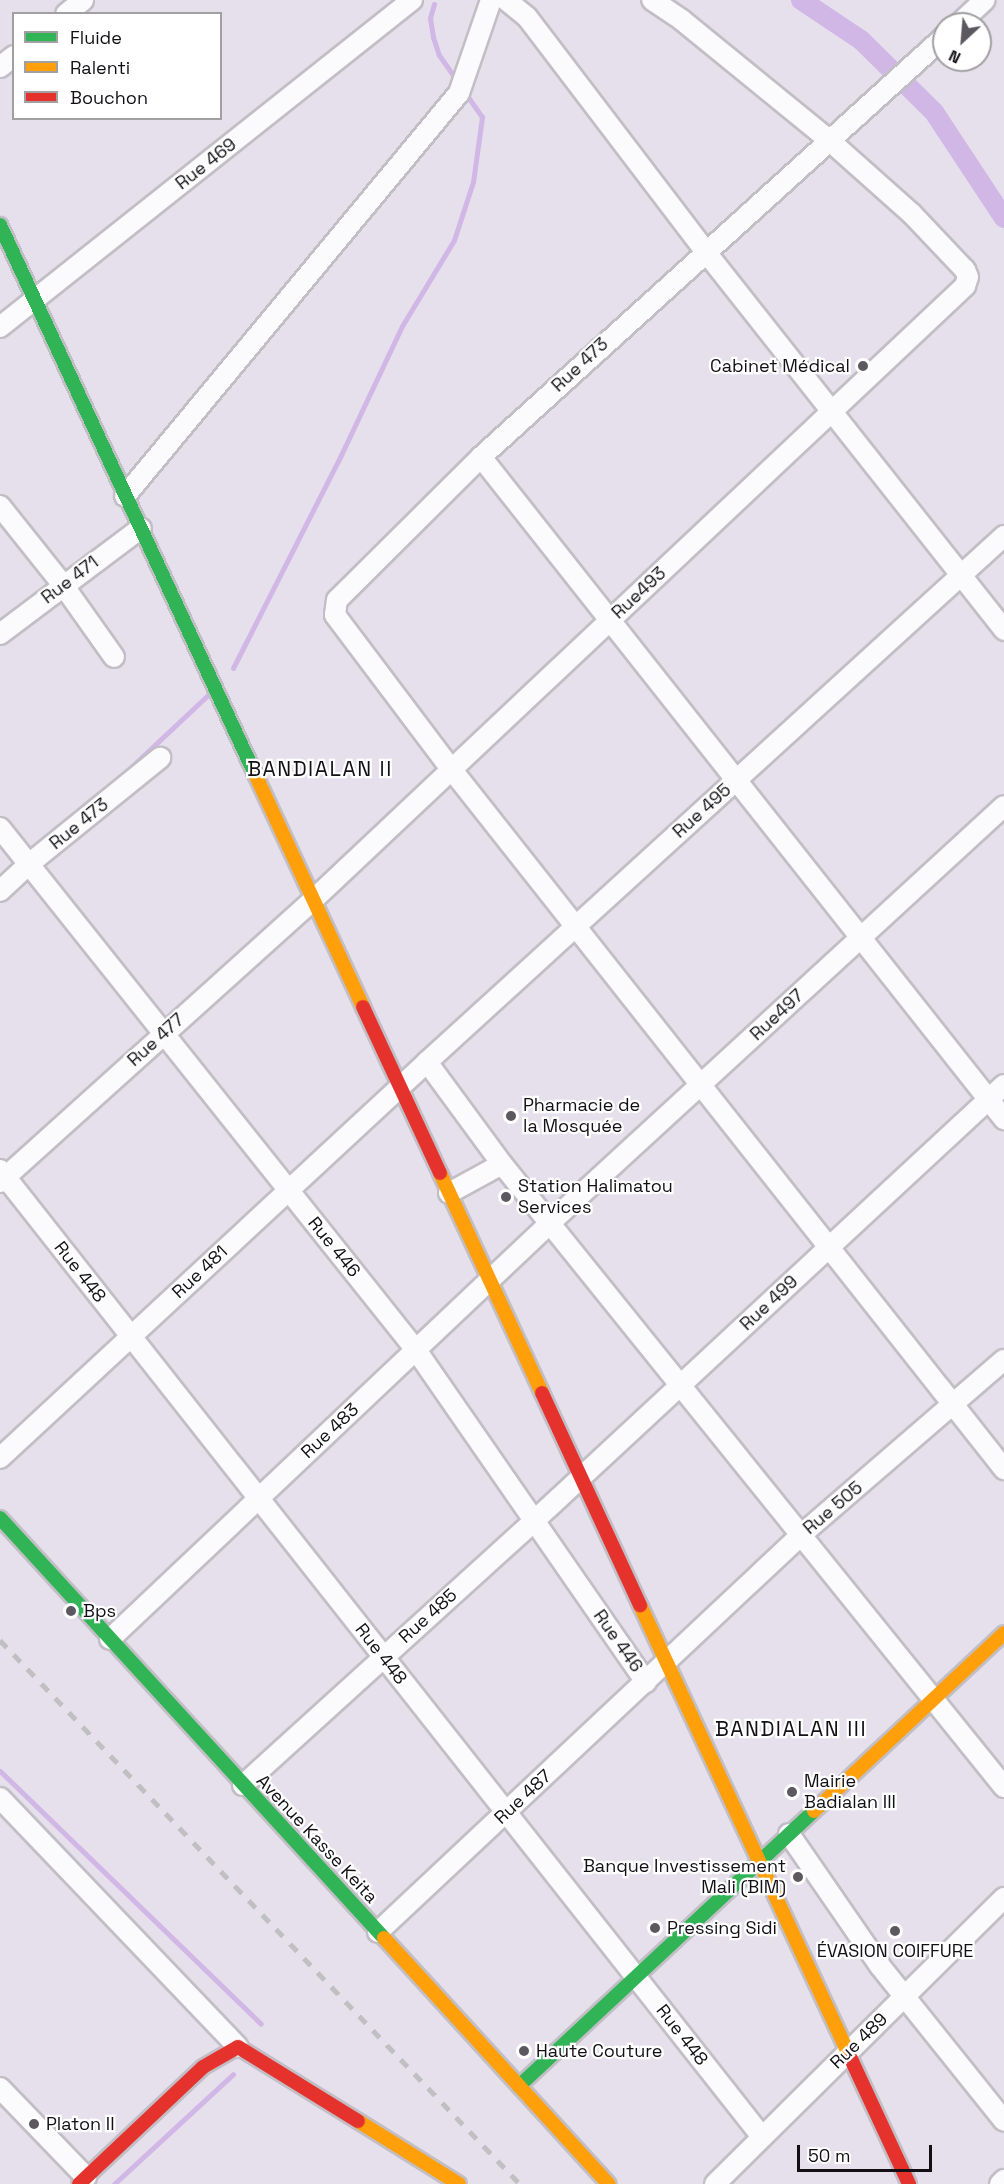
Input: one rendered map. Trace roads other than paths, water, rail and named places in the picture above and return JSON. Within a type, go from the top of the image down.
[{"type":"street","points":[[68,12],[83,0]]},
{"type":"street","name":"Rue 469","points":[[0,327],[412,0]]},
{"type":"street","points":[[125,496],[461,89],[490,0]]},
{"type":"street","points":[[506,0],[527,17],[705,251],[1004,630]]},
{"type":"street","points":[[652,0],[836,134]]},
{"type":"street","points":[[972,12],[985,0]]},
{"type":"street","name":"Rue 473","points":[[452,770],[335,615],[337,600],[481,457],[705,251],[932,48]]},
{"type":"street","points":[[0,67],[12,58]]},
{"type":"street","name":"Rue493","points":[[313,900],[965,286],[968,277],[965,270],[836,134]]},
{"type":"street","points":[[0,225],[909,2184]]},
{"type":"street","points":[[481,457],[1004,1119]]},
{"type":"street","points":[[0,506],[63,585],[114,657]]},
{"type":"street","name":"Rue 471","points":[[0,634],[141,528]]},
{"type":"street","name":"Rue 495","points":[[400,1087],[1004,536]]},
{"type":"street","name":"Rue 473","points":[[0,891],[29,864],[160,758]]},
{"type":"street","points":[[452,770],[1004,1469]]},
{"type":"street","name":"Rue497","points":[[550,1222],[1004,806]]},
{"type":"street","name":"Rue 446","points":[[0,828],[416,1350],[646,1682]]},
{"type":"street","name":"Rue 477","points":[[2,1176],[313,900]]},
{"type":"street","points":[[427,1062],[502,1164],[682,1384],[1004,1787]]},
{"type":"street","name":"Rue 499","points":[[534,1521],[1004,1085]]},
{"type":"street","name":"Rue 481","points":[[0,1458],[400,1087]]},
{"type":"street","points":[[448,1193],[502,1164]]},
{"type":"street","name":"Rue 448","points":[[2,1176],[131,1336],[762,2137]]},
{"type":"street","name":"Rue 483","points":[[110,1639],[550,1222]]},
{"type":"street","name":"Rue 505","points":[[667,1663],[801,1535],[954,1406],[1004,1360]]},
{"type":"street","name":"Avenue Kasse Keita","points":[[0,1518],[609,2184]]},
{"type":"street","name":"Rue 485","points":[[243,1785],[534,1521]]},
{"type":"street","points":[[519,2086],[1004,1633]]},
{"type":"street","name":"Rue 487","points":[[378,1932],[667,1663]]},
{"type":"street","points":[[0,1798],[238,2047],[459,2184]]},
{"type":"street","points":[[789,1834],[904,1996],[1004,2121]]},
{"type":"street","name":"Rue 489","points":[[715,2184],[1004,1898]]},
{"type":"street","points":[[0,2088],[90,2179],[203,2067],[238,2047]]},
{"type":"street","points":[[1000,2184],[1004,2180]]},
{"type":"waterway","points":[[801,0],[861,40],[934,112],[1004,218]]},
{"type":"waterway","points":[[434,4],[430,18],[433,37],[439,55],[457,81]]},
{"type":"waterway","points":[[233,668],[341,455],[402,326],[454,240],[473,182],[482,117],[464,91]]},
{"type":"waterway","points":[[111,786],[209,694]]},
{"type":"waterway","points":[[0,1771],[261,2024]]},
{"type":"waterway","points":[[114,2184],[233,2074]]},
{"type":"railway","points":[[0,1640],[520,2184]]},
{"type":"place","name":"Cabinet Médical","points":[[863,366]]},
{"type":"place","name":"Pharmacie de la Mosquée","points":[[511,1116]]},
{"type":"place","name":"Station Halimatou Services","points":[[506,1197]]},
{"type":"place","name":"Bps","points":[[71,1611]]},
{"type":"place","name":"Mairie Badialan III","points":[[792,1792]]},
{"type":"place","name":"Banque Investissement Mali (BIM)","points":[[798,1877]]},
{"type":"place","name":"Pressing Sidi","points":[[655,1928]]},
{"type":"place","name":"ÉVASION COIFFURE","points":[[895,1931]]},
{"type":"place","name":"Haute Couture","points":[[524,2051]]},
{"type":"place","name":"Platon II","points":[[34,2124]]},
{"type":"district","name":"BANDIALAN II","points":[[320,769]]},
{"type":"district","name":"BANDIALAN III","points":[[791,1729]]}]
